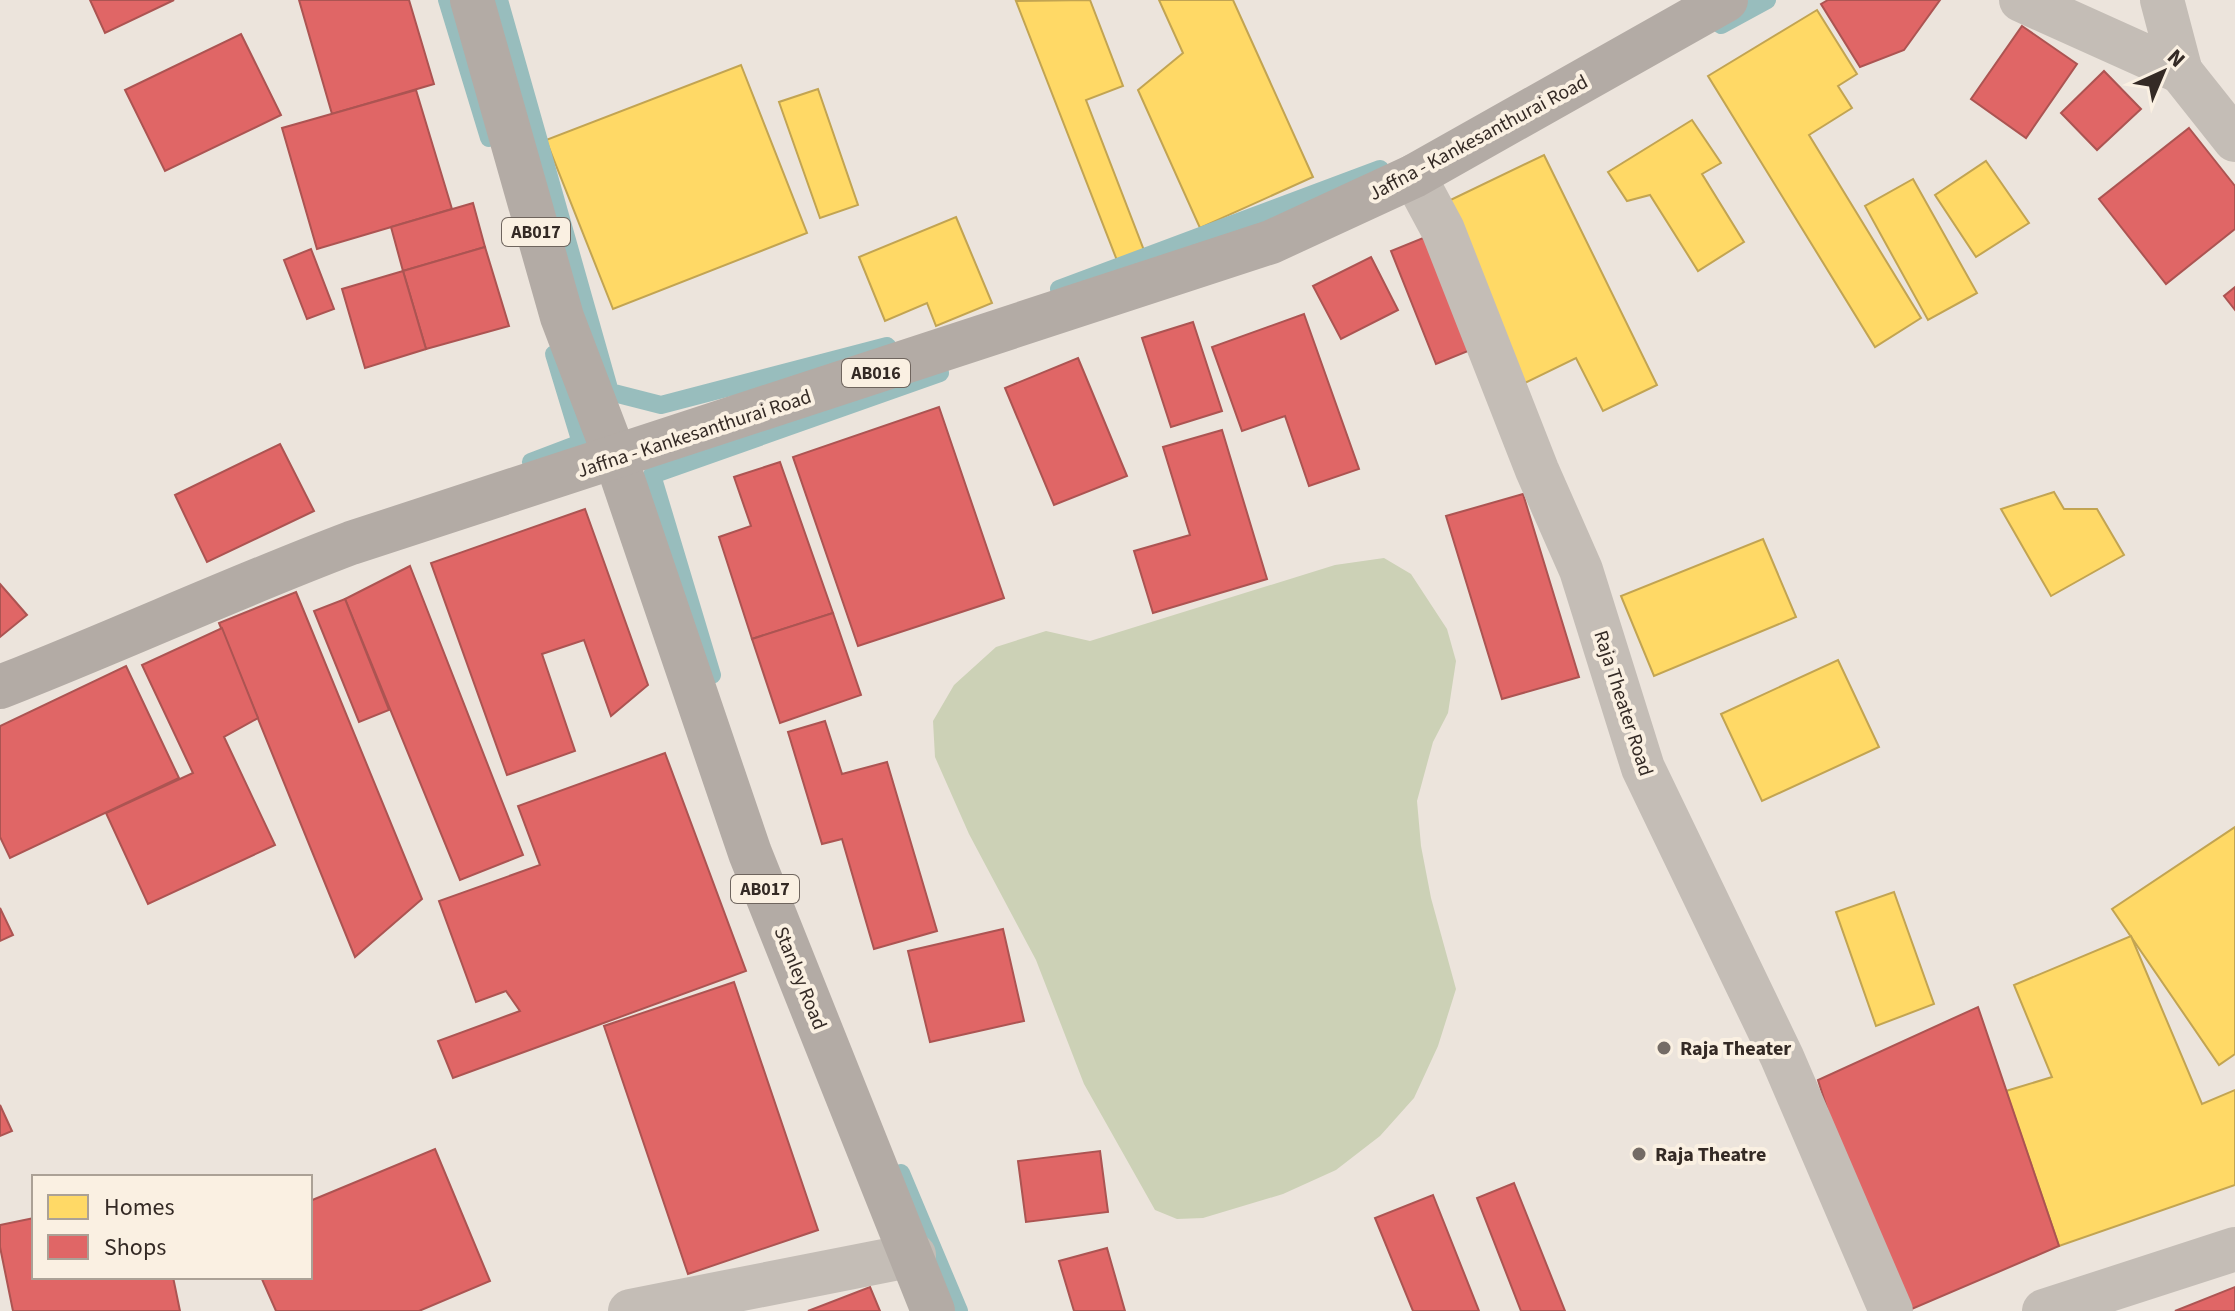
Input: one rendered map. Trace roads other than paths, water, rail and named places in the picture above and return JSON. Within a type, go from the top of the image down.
[{"type":"main road","name":"AB017","points":[[472,0],[562,317],[616,459]]},
{"type":"main road","name":"Jaffna - Kankesanthurai Road","points":[[0,687],[106,646],[248,582],[351,543],[616,459],[1271,242],[1414,176],[1726,0]]},
{"type":"main road","name":"Stanley Road","points":[[616,459],[750,853],[914,1255],[933,1311]]},
{"type":"street","points":[[2021,0],[2181,72]]},
{"type":"street","points":[[2162,0],[2181,72],[2235,140]]},
{"type":"street","name":"Raja Theater Road","points":[[1414,176],[1443,230],[1537,470],[1581,570],[1643,768],[1782,1057],[1891,1311]]},
{"type":"street","points":[[2044,1311],[2105,1302],[2235,1249]]},
{"type":"street","points":[[630,1311],[914,1255]]},
{"type":"waterway","points":[[447,0],[489,138]]},
{"type":"waterway","points":[[499,0],[610,392],[661,405],[887,346]]},
{"type":"waterway","points":[[1721,25],[1767,0]]},
{"type":"waterway","points":[[1059,289],[1380,169]]},
{"type":"waterway","points":[[531,462],[581,443],[554,354]]},
{"type":"waterway","points":[[712,675],[652,475],[940,373]]},
{"type":"waterway","points":[[901,1173],[959,1311]]},
{"type":"place","name":"Raja Theater","points":[[1664,1048]]},
{"type":"place","name":"Raja Theatre","points":[[1639,1154]]}]
